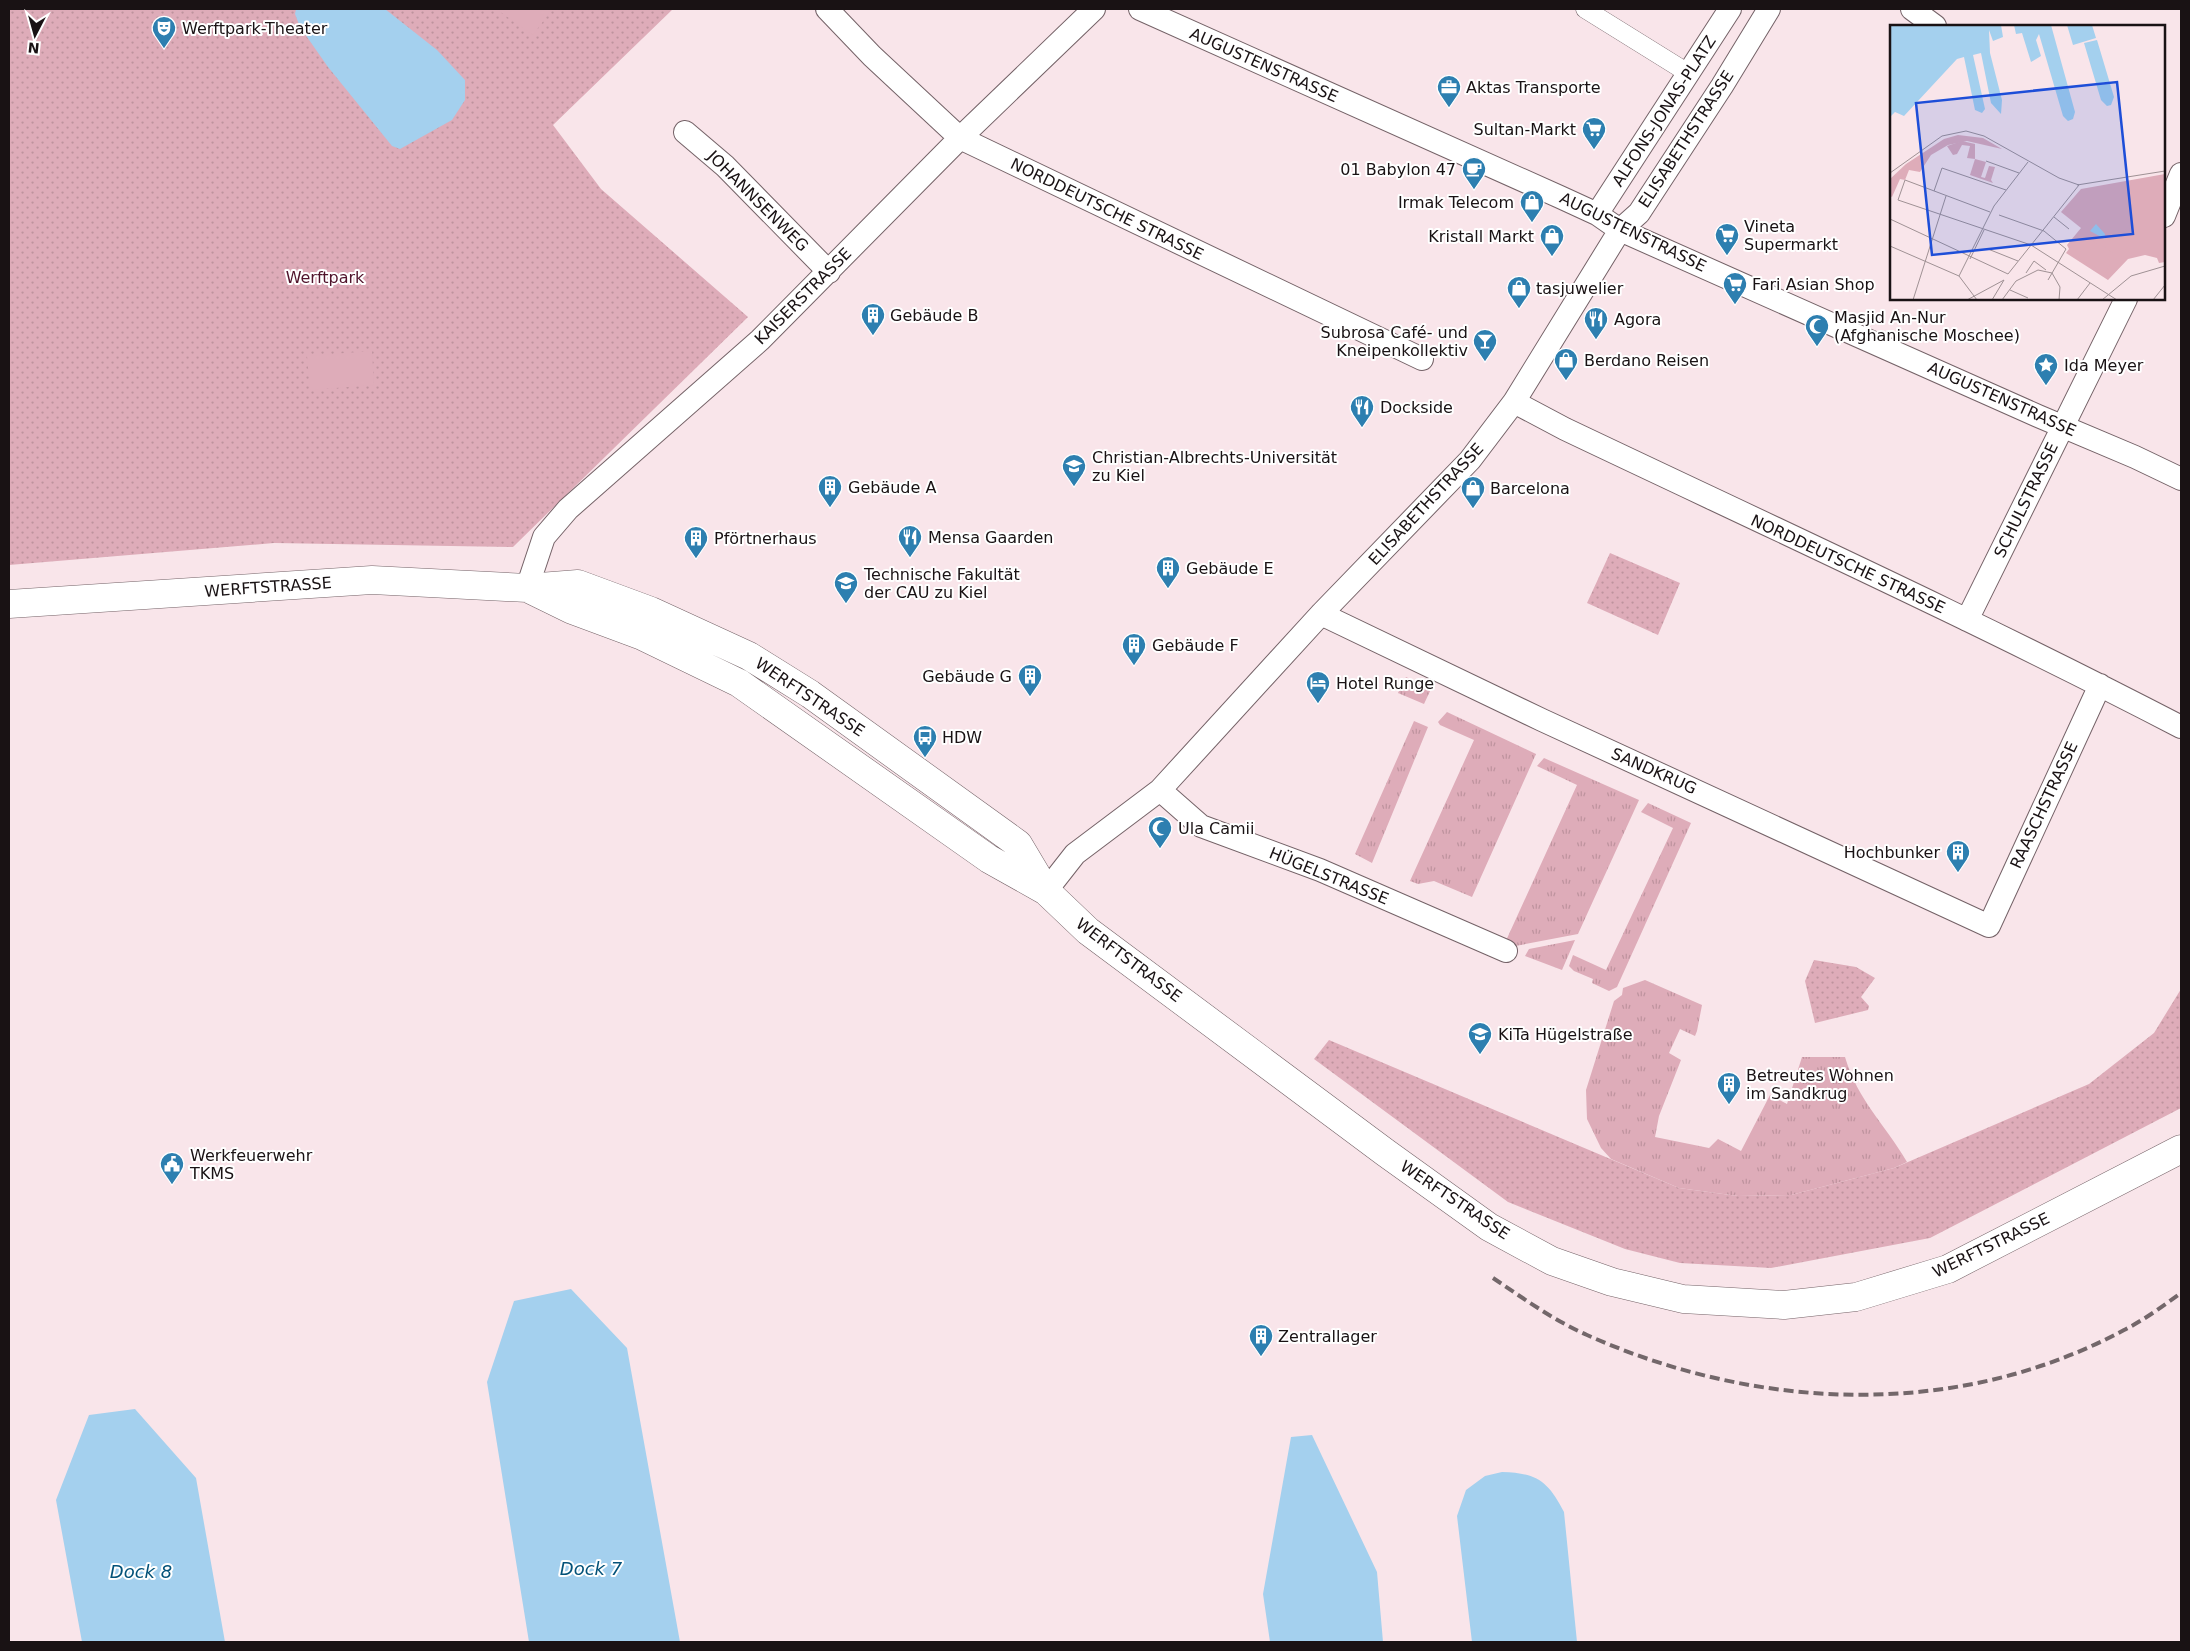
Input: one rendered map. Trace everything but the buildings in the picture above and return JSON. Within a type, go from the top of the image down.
[{"type":"main road","name":"WERFTSTRASSE","points":[[9,604],[372,580],[527,588],[572,610],[642,636],[739,683],[989,860],[1046,892],[1088,931],[1386,1153],[1489,1227],[1552,1261],[1612,1282],[1683,1299],[1784,1305],[1856,1297],[1948,1269],[2181,1149]]},
{"type":"street","name":"NORDDEUTSCHE STRASSE","points":[[826,9],[872,56],[960,138],[1422,359]]},
{"type":"street","name":"KAISERSTRASSE","points":[[527,588],[544,538],[568,509],[760,340],[960,138],[1094,9]]},
{"type":"street","name":"AUGUSTENSTRASSE","points":[[1140,9],[1597,214],[1620,230],[2062,426],[2135,456],[2181,479]]},
{"type":"street","points":[[1585,9],[1688,73]]},
{"type":"street","name":"ALFONS-JONAS-PLATZ","points":[[1597,214],[1730,9]]},
{"type":"street","name":"ELISABETHSTRASSE","points":[[1046,892],[1075,854],[1160,790],[1321,614],[1470,460],[1514,402],[1620,230],[1639,213],[1722,86],[1769,9]]},
{"type":"street","points":[[1912,9],[1935,25]]},
{"type":"street","name":"JOHANNSENWEG","points":[[685,132],[725,166],[829,272]]},
{"type":"street","points":[[2170,205],[2181,174]]},
{"type":"street","name":"SCHULSTRASSE","points":[[1967,620],[2125,300]]},
{"type":"street","name":"NORDDEUTSCHE STRASSE","points":[[1514,402],[1574,433],[1967,620],[2181,727]]},
{"type":"street","name":"SANDKRUG","points":[[1321,614],[1542,720],[1989,926]]},
{"type":"street","name":"RAASCHSTRASSE","points":[[1989,926],[2100,685]]},
{"type":"street","name":"HÜGELSTRASSE","points":[[1160,790],[1201,826],[1320,870],[1506,951]]},
{"type":"green space","name":"Werftpark","points":[[9,9],[673,9],[553,125],[601,189],[748,317],[513,547],[274,543],[9,565]]},
{"type":"green space","points":[[496,9],[552,9],[533,35]]},
{"type":"green space","points":[[372,351],[374,385],[310,390],[307,356]]},
{"type":"green space","points":[[1610,553],[1680,583],[1658,635],[1587,603]]},
{"type":"green space","points":[[1406,677],[1431,689],[1424,704],[1398,693]]},
{"type":"green space","points":[[1447,712],[1536,754],[1472,897],[1434,881],[1418,884],[1410,881],[1474,740],[1440,725],[1438,722]]},
{"type":"green space","points":[[1414,721],[1428,727],[1372,863],[1355,854]]},
{"type":"green space","points":[[1544,758],[1639,800],[1578,934],[1510,947],[1504,945],[1577,785],[1537,766]]},
{"type":"green space","points":[[1648,803],[1691,823],[1617,987],[1609,991],[1592,983],[1593,979],[1574,971],[1569,966],[1573,955],[1606,970],[1673,828],[1641,812]]},
{"type":"green space","points":[[1575,940],[1562,970],[1525,956],[1529,949]]},
{"type":"green space","points":[[1814,960],[1856,967],[1875,978],[1861,997],[1869,1006],[1868,1010],[1815,1023],[1805,981]]},
{"type":"green space","points":[[1645,980],[1702,1005],[1695,1036],[1680,1029],[1669,1053],[1681,1060],[1659,1116],[1655,1137],[1709,1148],[1718,1139],[1741,1151],[1770,1095],[1787,1104],[1802,1057],[1845,1057],[1857,1087],[1907,1162],[1894,1168],[1791,1195],[1738,1196],[1679,1188],[1611,1159],[1601,1148],[1587,1119],[1586,1090],[1614,1001],[1622,995],[1623,988]]},
{"type":"green space","points":[[2181,989],[2181,1108],[1930,1238],[1771,1268],[1680,1263],[1625,1249],[1508,1202],[1314,1059],[1329,1040],[1679,1188],[1738,1196],[1791,1195],[1894,1168],[2089,1084],[2154,1033]]},
{"type":"water","points":[[296,9],[385,9],[437,50],[465,80],[465,100],[452,120],[400,149],[392,146],[328,67],[300,27],[295,14]]},
{"type":"water","name":"Dock 7","points":[[571,1289],[627,1348],[680,1642],[529,1642],[487,1382],[514,1301]]},
{"type":"water","name":"Dock 8","points":[[135,1409],[196,1478],[225,1642],[82,1642],[56,1500],[89,1415]]},
{"type":"water","points":[[1312,1435],[1377,1572],[1383,1642],[1270,1642],[1263,1594],[1291,1437]]},
{"type":"water","points":[[1502,1472],[1524,1474],[1540,1481],[1547,1486],[1564,1512],[1577,1642],[1472,1642],[1457,1516],[1466,1490],[1485,1476]]},
{"type":"railway","points":[[1493,1278],[1562,1323],[1587,1335],[1652,1360],[1719,1379],[1788,1391],[1857,1395],[1926,1391],[1994,1379],[2060,1359],[2124,1330],[2153,1313],[2181,1293]]},
{"type":"place","name":"Werftpark-Theater","points":[[164,49]]},
{"type":"place","name":"Aktas Transporte","points":[[1449,108]]},
{"type":"place","name":"Sultan-Markt","points":[[1594,150]]},
{"type":"place","name":"01 Babylon 47","points":[[1474,190]]},
{"type":"place","name":"Irmak Telecom","points":[[1532,223]]},
{"type":"place","name":"Vineta Supermarkt","points":[[1727,256]]},
{"type":"place","name":"Kristall Markt","points":[[1552,257]]},
{"type":"place","name":"Fari Asian Shop","points":[[1735,305]]},
{"type":"place","name":"tasjuwelier","points":[[1519,309]]},
{"type":"place","name":"Gebäude B","points":[[873,336]]},
{"type":"place","name":"Agora","points":[[1596,340]]},
{"type":"place","name":"Masjid An-Nur (Afghanische Moschee)","points":[[1817,347]]},
{"type":"place","name":"Subrosa Café- und Kneipenkollektiv","points":[[1485,362]]},
{"type":"place","name":"Berdano Reisen","points":[[1566,381]]},
{"type":"place","name":"Ida Meyer","points":[[2046,386]]},
{"type":"place","name":"Dockside","points":[[1362,428]]},
{"type":"place","name":"Christian-Albrechts-Universität zu Kiel","points":[[1074,487]]},
{"type":"place","name":"Gebäude A","points":[[830,508]]},
{"type":"place","name":"Barcelona","points":[[1473,509]]},
{"type":"place","name":"Mensa Gaarden","points":[[910,558]]},
{"type":"place","name":"Pförtnerhaus","points":[[696,559]]},
{"type":"place","name":"Gebäude E","points":[[1168,589]]},
{"type":"place","name":"Technische Fakultät der CAU zu Kiel","points":[[846,604]]},
{"type":"place","name":"Gebäude F","points":[[1134,666]]},
{"type":"place","name":"Gebäude G","points":[[1030,697]]},
{"type":"place","name":"Hotel Runge","points":[[1318,704]]},
{"type":"place","name":"HDW","points":[[925,758]]},
{"type":"place","name":"Ula Camii","points":[[1160,849]]},
{"type":"place","name":"Hochbunker","points":[[1958,873]]},
{"type":"place","name":"KiTa Hügelstraße","points":[[1480,1055]]},
{"type":"place","name":"Betreutes Wohnen im Sandkrug","points":[[1729,1105]]},
{"type":"place","name":"Werkfeuerwehr TKMS","points":[[172,1185]]},
{"type":"place","name":"Zentrallager","points":[[1261,1357]]}]
